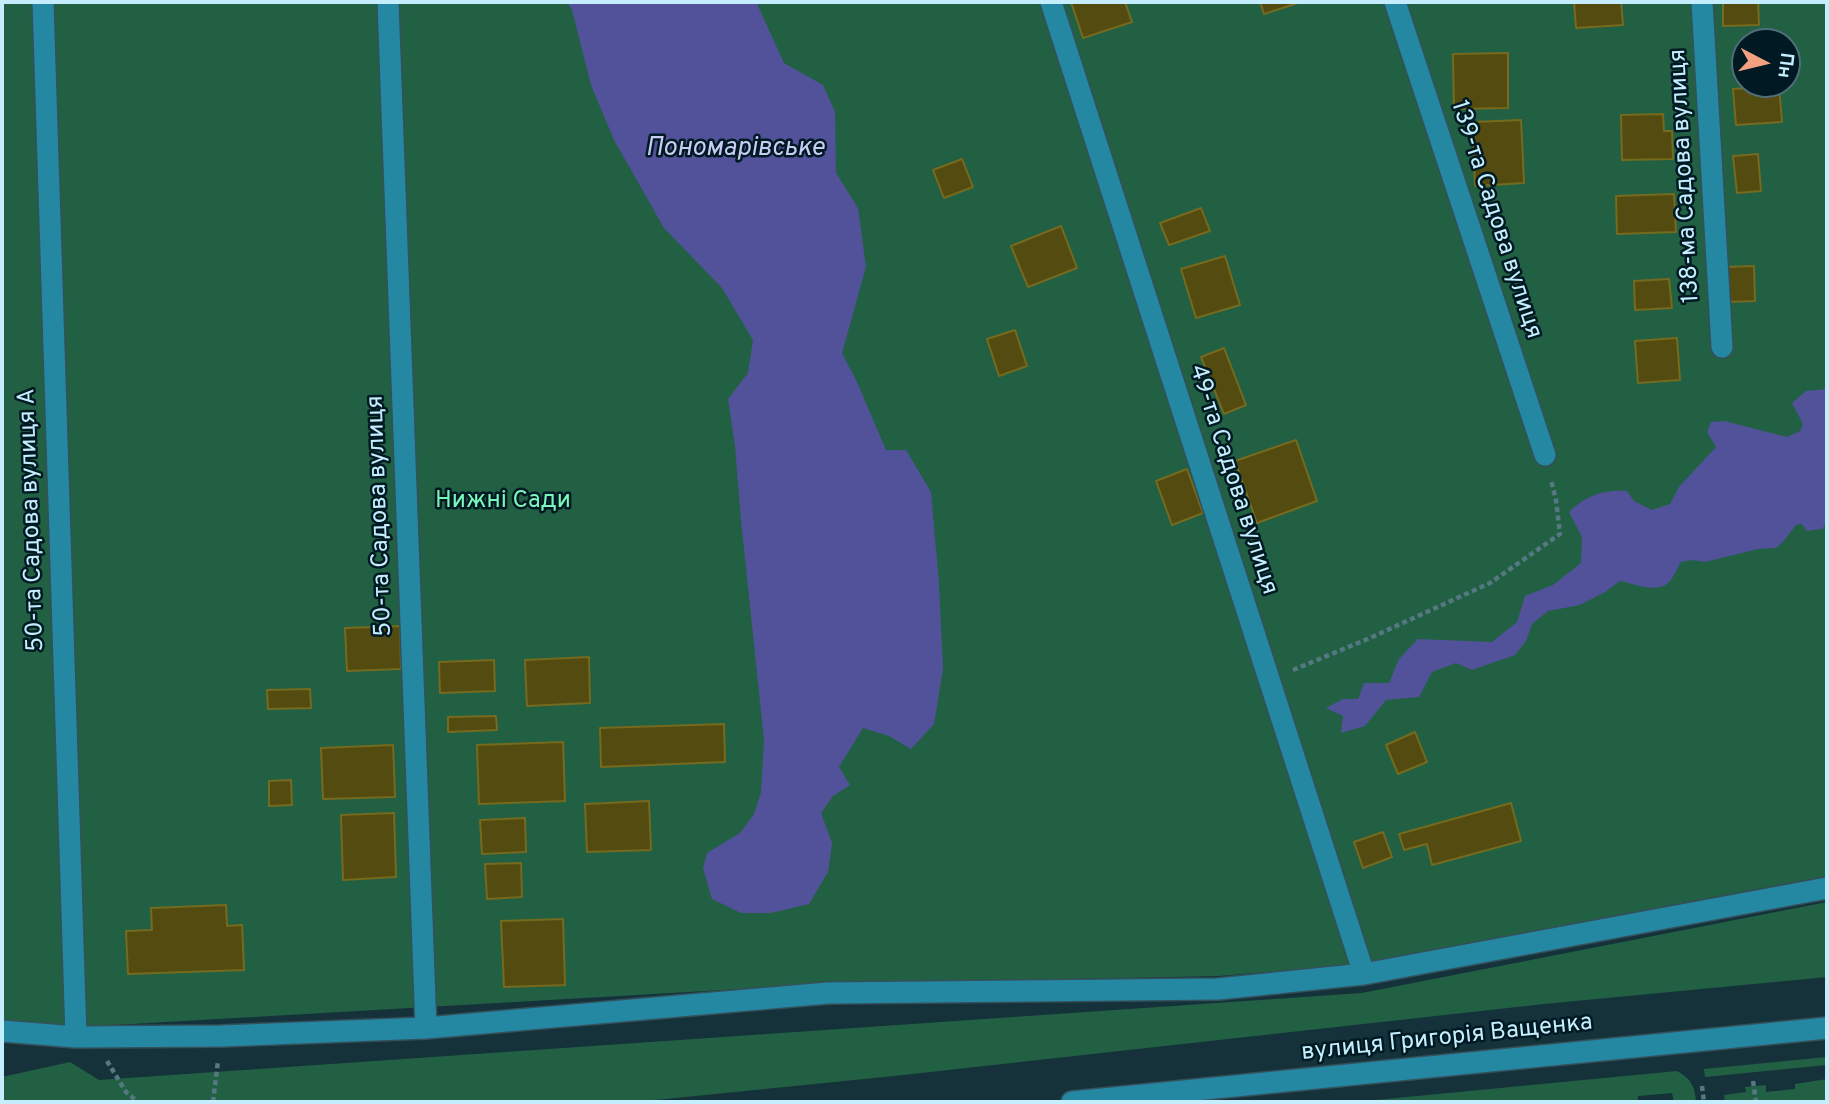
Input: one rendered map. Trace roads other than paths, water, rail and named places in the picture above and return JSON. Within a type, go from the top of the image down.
[{"type":"street","name":"50-та Садова вулиця А","points":[[43,2],[84,1037]]},
{"type":"street","name":"50-та Садова вулиця","points":[[388,2],[426,1028]]},
{"type":"street","name":"49-та Садова вулиця","points":[[1051,2],[1364,974]]},
{"type":"street","name":"139-та Садова вулиця","points":[[1395,2],[1545,455]]},
{"type":"street","name":"138-ма Садова вулиця","points":[[1702,2],[1722,347]]},
{"type":"street","points":[[2,1031],[84,1037],[221,1036],[426,1028],[828,993],[1218,989],[1364,974],[1827,888]]},
{"type":"street","name":"вулиця Григорія Ващенка","points":[[1072,1102],[1827,1028]]},
{"type":"water","name":"Пономарівське","points":[[567,2],[758,2],[784,63],[823,85],[835,112],[836,173],[858,208],[866,267],[842,353],[886,450],[906,450],[931,492],[943,669],[934,724],[911,749],[889,736],[863,728],[839,767],[850,785],[833,796],[821,813],[832,843],[828,872],[809,904],[771,913],[741,913],[712,899],[703,868],[707,853],[740,833],[754,814],[761,792],[764,740],[728,399],[748,373],[753,340],[722,288],[664,228],[614,140],[591,85],[572,10]]},
{"type":"water","points":[[1827,389],[1827,522],[1822,529],[1807,531],[1802,524],[1796,525],[1776,548],[1758,549],[1705,562],[1681,562],[1671,580],[1664,586],[1646,587],[1620,581],[1580,605],[1548,611],[1532,624],[1526,641],[1515,655],[1472,670],[1456,663],[1432,672],[1419,697],[1386,700],[1365,726],[1341,733],[1343,716],[1326,708],[1343,699],[1358,699],[1364,683],[1389,683],[1399,659],[1418,639],[1492,642],[1517,622],[1525,596],[1553,585],[1581,563],[1582,537],[1569,512],[1582,502],[1603,493],[1627,491],[1634,501],[1652,510],[1670,504],[1679,487],[1716,447],[1707,432],[1711,422],[1724,421],[1787,437],[1800,431],[1803,424],[1792,403],[1806,391]]},
{"type":"park label","name":"Нижні Сади","points":[[503,502]]}]
